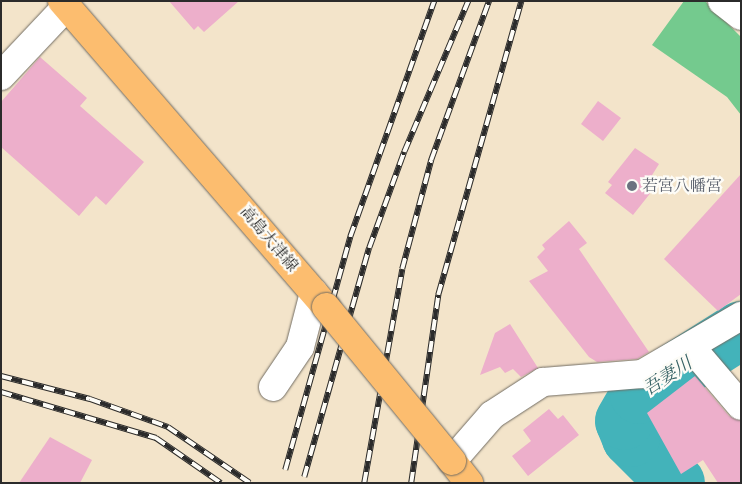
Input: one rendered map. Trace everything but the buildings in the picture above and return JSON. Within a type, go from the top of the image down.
[{"type":"main road","name":"高島大津線","points":[[64,4],[320,300],[469,483]]},
{"type":"street","points":[[1,76],[64,4]]},
{"type":"street","points":[[273,387],[300,347],[320,300]]},
{"type":"street","points":[[452,461],[492,415],[543,382],[642,374],[698,356],[741,316]]},
{"type":"street","points":[[698,356],[741,406]]},
{"type":"green space","points":[[684,1],[705,1],[741,37],[741,115],[727,97],[652,45]]},
{"type":"waterway","name":"吾妻川","points":[[676,483],[631,438],[624,421],[639,395],[741,330]]},
{"type":"railway","points":[[285,470],[350,237],[434,1]]},
{"type":"railway","points":[[304,477],[369,248],[404,152],[468,1]]},
{"type":"railway","points":[[364,483],[402,269],[431,160],[489,1]]},
{"type":"railway","points":[[411,483],[438,295],[521,1]]},
{"type":"railway","points":[[1,376],[90,399],[168,427],[250,483]]},
{"type":"railway","points":[[1,392],[156,438],[221,483]]},
{"type":"place","name":"若宮八幡宮","points":[[632,186]]}]
